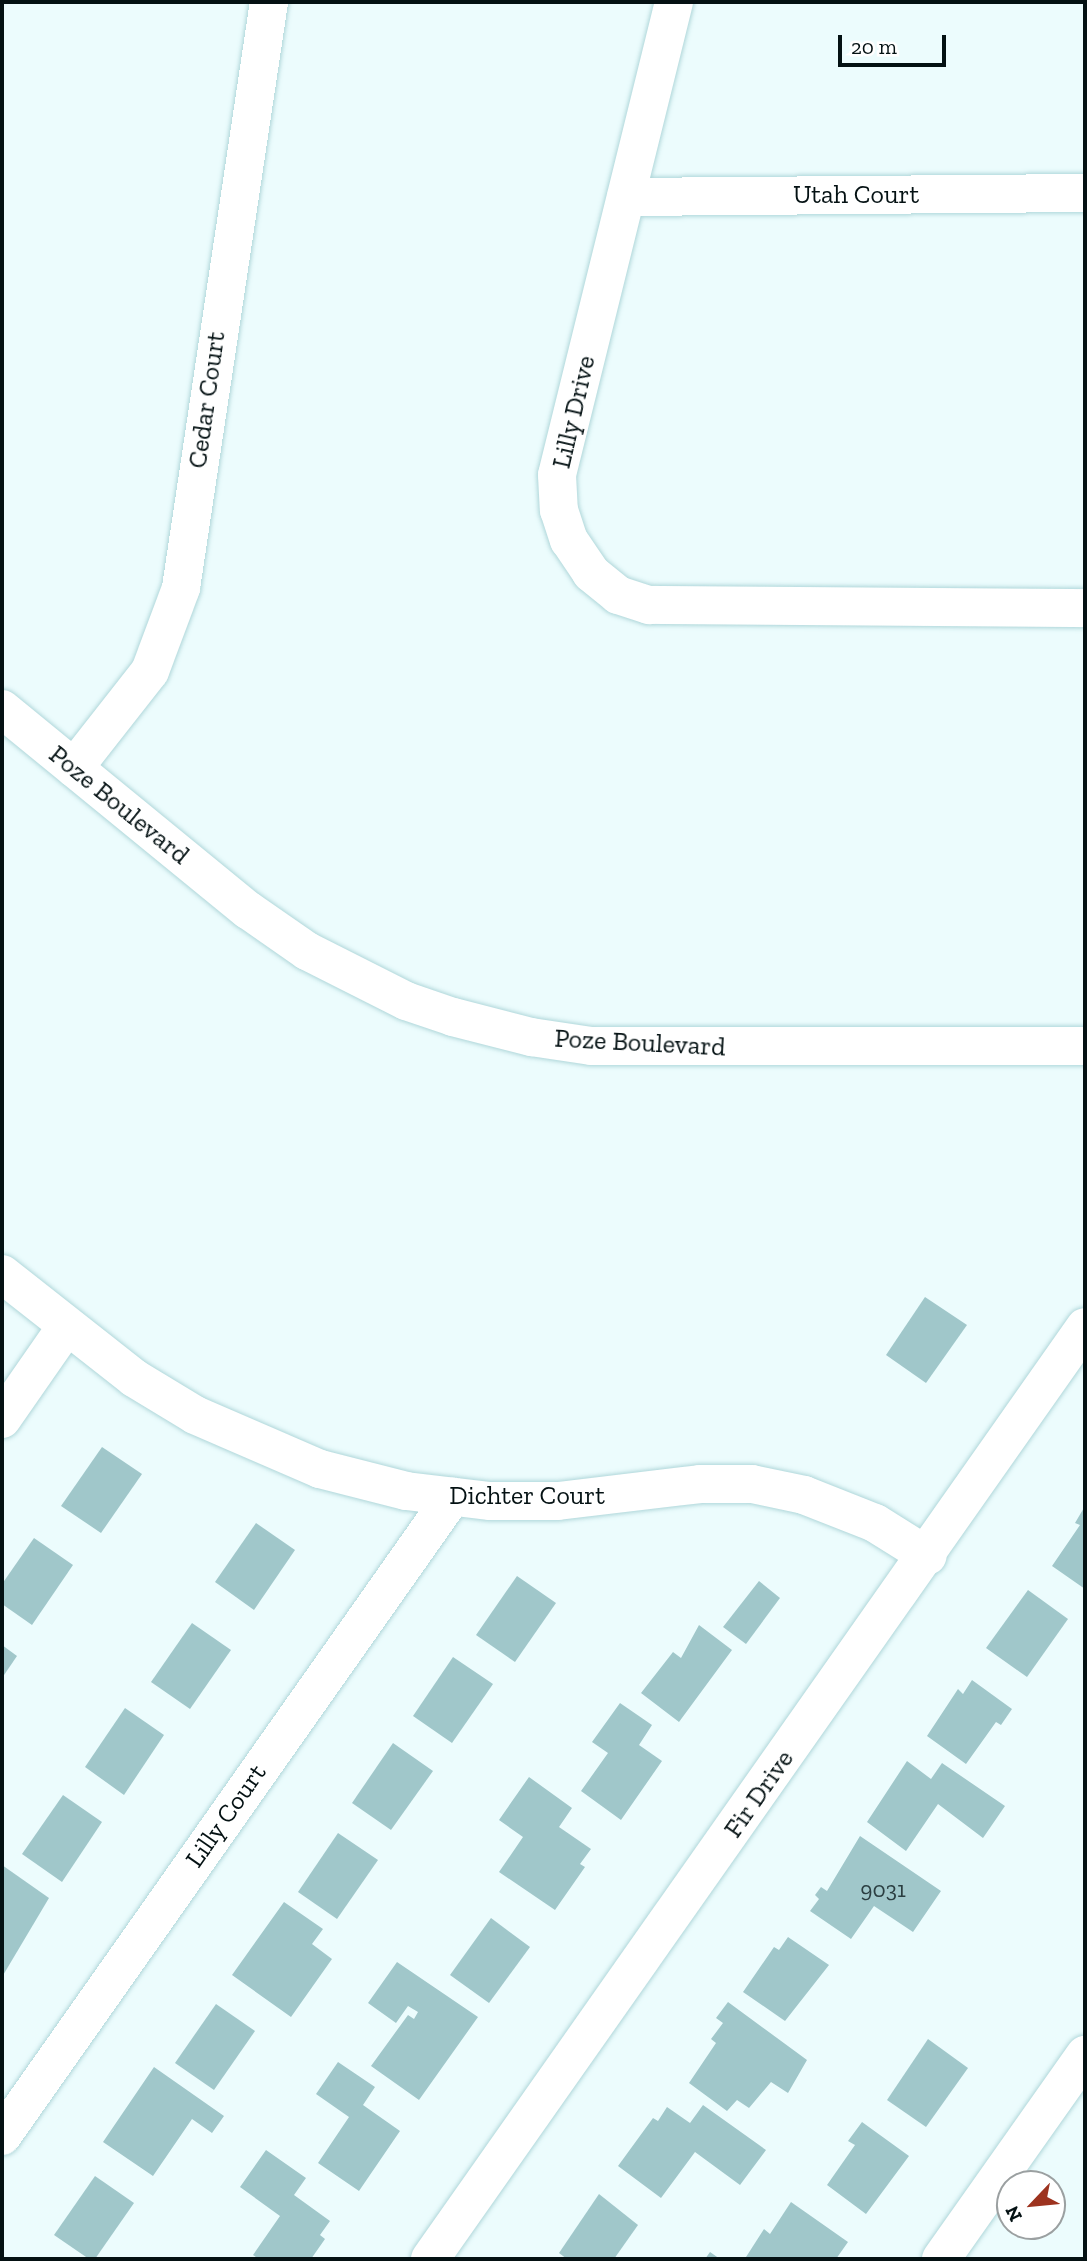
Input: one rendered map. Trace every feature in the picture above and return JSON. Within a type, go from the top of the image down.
[{"type":"street","name":"Cedar Court","points":[[74,768],[150,671],[181,588],[269,2]]},
{"type":"street","name":"Lilly Drive","points":[[674,2],[557,475],[559,510],[569,540],[604,586],[649,605],[1085,608]]},
{"type":"street","name":"Utah Court","points":[[626,197],[1085,193]]},
{"type":"street","name":"Poze Boulevard","points":[[2,709],[248,910],[307,951],[407,1001],[453,1017],[531,1037],[591,1046],[1085,1046]]},
{"type":"street","name":"Dichter Court","points":[[2,1274],[66,1327],[144,1384],[269,1450],[364,1482],[452,1497],[558,1501],[700,1484],[752,1484],[804,1496],[875,1523],[928,1556]]},
{"type":"street","points":[[2,1419],[66,1327]]},
{"type":"street","name":"Fir Drive","points":[[430,2259],[928,1556],[1085,1327]]},
{"type":"street","name":"Lilly Court","points":[[2,2136],[452,1497]]},
{"type":"street","points":[[941,2259],[1085,2054]]},
{"type":"building","points":[[925,1297],[967,1325],[926,1383],[886,1355]]},
{"type":"building","points":[[102,1447],[142,1474],[101,1533],[61,1506]]},
{"type":"building","points":[[1085,1506],[1085,1589],[1052,1566],[1080,1525],[1075,1523]]},
{"type":"building","points":[[256,1523],[295,1550],[254,1610],[215,1582]]},
{"type":"building","points":[[34,1538],[73,1565],[32,1625],[2,1604],[2,1584]]},
{"type":"building","points":[[517,1576],[556,1603],[515,1662],[476,1635]]},
{"type":"building","points":[[759,1581],[780,1598],[746,1644],[723,1627]]},
{"type":"building","points":[[1028,1590],[1068,1619],[1027,1677],[986,1648]]},
{"type":"building","points":[[192,1623],[231,1650],[190,1709],[151,1682]]},
{"type":"building","points":[[699,1625],[732,1650],[679,1722],[641,1693],[673,1652],[681,1658]]},
{"type":"building","points":[[2,1645],[17,1656],[2,1678]]},
{"type":"building","points":[[453,1657],[493,1684],[452,1743],[413,1716]]},
{"type":"building","points":[[972,1680],[1012,1709],[1001,1725],[996,1722],[966,1764],[927,1736],[958,1689],[963,1694]]},
{"type":"building","points":[[620,1703],[652,1725],[639,1745],[662,1761],[621,1820],[581,1791],[608,1753],[592,1742]]},
{"type":"building","points":[[125,1708],[164,1735],[124,1795],[85,1767]]},
{"type":"building","points":[[393,1743],[433,1771],[391,1830],[352,1803]]},
{"type":"building","points":[[907,1761],[931,1779],[942,1763],[1005,1806],[983,1838],[938,1804],[906,1851],[867,1822]]},
{"type":"building","points":[[529,1777],[572,1808],[559,1827],[591,1849],[580,1864],[585,1867],[555,1910],[499,1872],[523,1837],[499,1820]]},
{"type":"building","points":[[63,1795],[102,1822],[62,1882],[22,1854]]},
{"type":"building","points":[[338,1833],[378,1860],[337,1919],[298,1892]]},
{"type":"building","points":[[860,1836],[941,1891],[913,1932],[874,1906],[851,1939],[810,1911],[819,1899],[815,1895],[821,1887],[827,1891]]},
{"type":"building","points":[[2,1865],[49,1898],[2,1977]]},
{"type":"building","points":[[284,1902],[323,1929],[312,1944],[332,1959],[291,2017],[232,1975]]},
{"type":"building","points":[[491,1918],[530,1947],[489,2003],[450,1975]]},
{"type":"building","points":[[788,1937],[829,1965],[785,2021],[743,1992],[774,1947],[779,1950]]},
{"type":"building","points":[[397,1962],[478,2017],[419,2100],[371,2066],[408,2015],[414,2019],[418,2012],[408,2006],[396,2023],[368,2003]]},
{"type":"building","points":[[728,2002],[807,2060],[788,2093],[771,2082],[749,2108],[737,2100],[727,2111],[689,2083],[716,2043],[711,2039],[723,2023],[716,2018]]},
{"type":"building","points":[[216,2004],[255,2031],[214,2090],[175,2063]]},
{"type":"building","points":[[928,2039],[968,2068],[926,2127],[887,2100]]},
{"type":"building","points":[[338,2062],[375,2087],[363,2105],[400,2131],[359,2191],[318,2163],[349,2117],[316,2094]]},
{"type":"building","points":[[154,2067],[224,2116],[212,2133],[192,2119],[153,2176],[103,2142]]},
{"type":"building","points":[[703,2105],[766,2150],[740,2185],[695,2152],[661,2198],[618,2166],[653,2118],[658,2121],[667,2107],[690,2123]]},
{"type":"building","points":[[862,2122],[909,2156],[866,2214],[827,2185],[855,2145],[848,2141]]},
{"type":"building","points":[[266,2150],[306,2178],[294,2195],[330,2221],[320,2235],[325,2239],[311,2259],[259,2259],[253,2255],[280,2216],[240,2187]]},
{"type":"building","points":[[95,2176],[134,2203],[95,2259],[89,2259],[54,2235]]},
{"type":"building","points":[[599,2194],[638,2225],[614,2259],[567,2259],[559,2253]]},
{"type":"building","points":[[791,2202],[848,2242],[836,2259],[746,2257],[764,2229],[770,2234]]},
{"type":"building","points":[[710,2252],[720,2259],[705,2259]]}]
